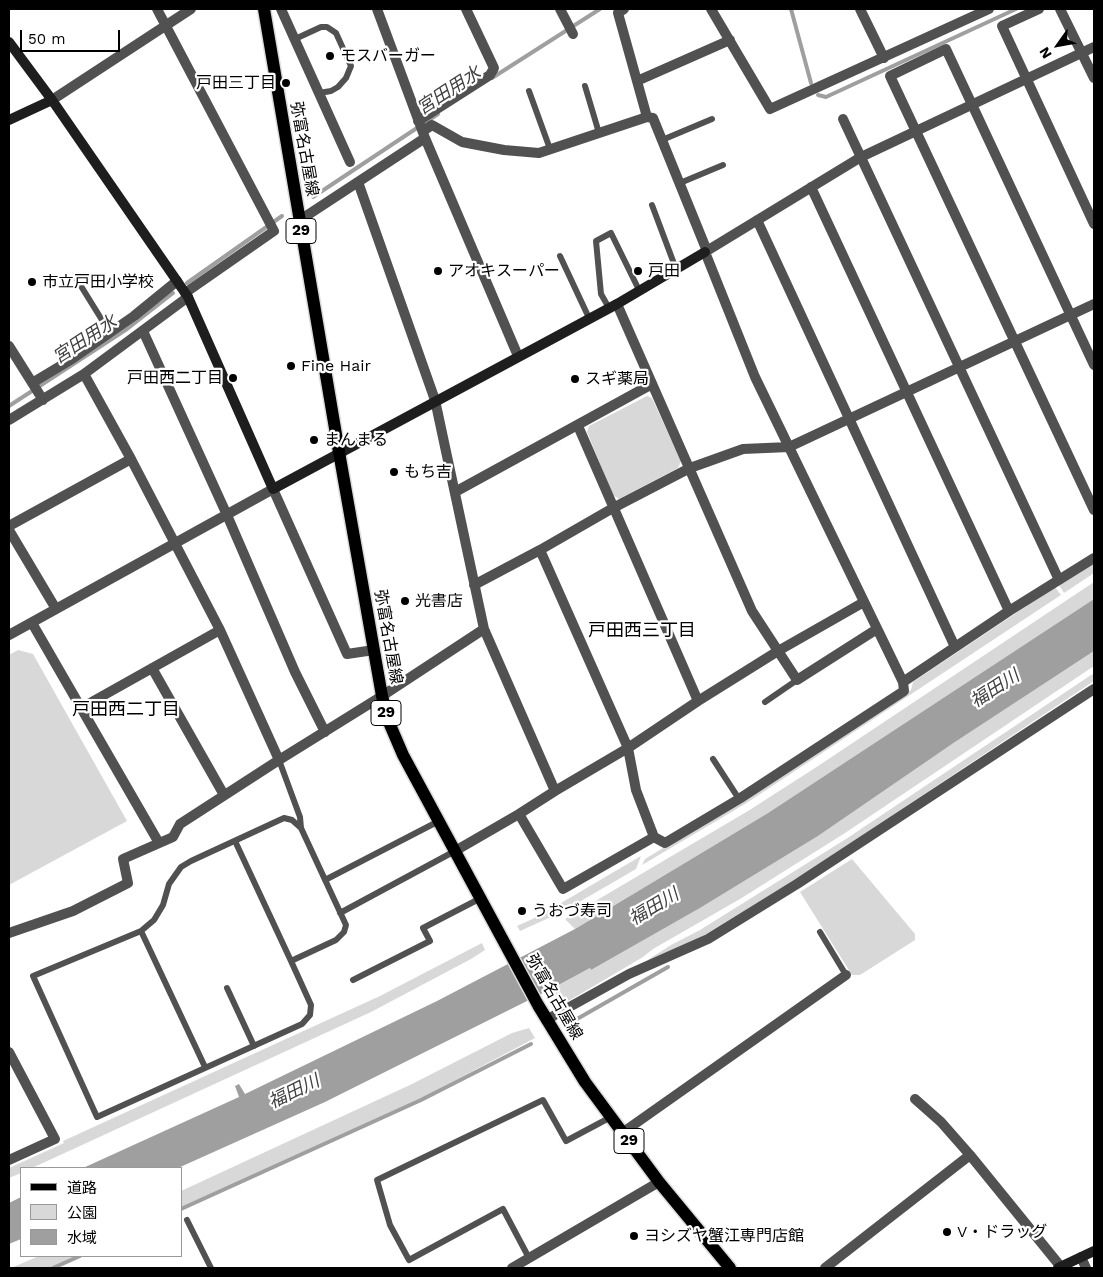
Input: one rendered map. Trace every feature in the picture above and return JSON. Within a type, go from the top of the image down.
[{"type":"main road","name":"弥富名古屋線","points":[[266,9],[339,452],[382,696],[388,720],[403,755],[546,1020],[585,1082],[659,1182],[730,1268]]},
{"type":"street","points":[[36,390],[84,374],[274,231],[157,9]]},
{"type":"street","points":[[9,120],[52,100],[191,9]]},
{"type":"street","points":[[281,9],[350,162]]},
{"type":"street","points":[[376,9],[421,128],[518,356]]},
{"type":"street","points":[[300,220],[358,182],[421,128],[490,74],[494,68],[466,9]]},
{"type":"street","points":[[560,9],[571,30]]},
{"type":"street","points":[[624,9],[618,13],[647,117]]},
{"type":"street","points":[[710,9],[770,109],[989,9]]},
{"type":"street","points":[[860,9],[884,58]]},
{"type":"street","points":[[1039,9],[1002,26],[1094,224]]},
{"type":"street","points":[[1060,9],[1094,78]]},
{"type":"street","points":[[637,81],[730,40]]},
{"type":"street","points":[[9,42],[52,100],[187,295],[347,654],[374,650]]},
{"type":"street","points":[[9,635],[339,452],[613,306],[860,157],[1094,47]]},
{"type":"street","points":[[1094,365],[946,49],[890,76],[1094,510]]},
{"type":"street","points":[[421,128],[432,125],[462,142],[538,153],[647,117],[653,118],[755,376],[877,629],[902,682],[904,691],[739,799],[665,843],[654,837],[636,790],[628,748],[540,550]]},
{"type":"street","points":[[843,119],[1058,580]]},
{"type":"street","points":[[358,182],[435,400],[484,629],[555,791]]},
{"type":"street","points":[[811,187],[1009,612]]},
{"type":"street","points":[[757,220],[955,648]]},
{"type":"street","points":[[9,420],[36,390],[72,358],[134,316],[178,282]]},
{"type":"street","points":[[474,585],[613,508],[690,468],[744,449],[789,448],[1094,304]]},
{"type":"street","points":[[613,306],[652,384],[752,611],[797,680],[877,629]]},
{"type":"street","points":[[143,331],[227,515],[295,672],[325,732]]},
{"type":"street","points":[[9,346],[36,390]]},
{"type":"street","points":[[84,374],[220,630],[279,760]]},
{"type":"street","points":[[455,492],[652,384]]},
{"type":"street","points":[[578,426],[698,701]]},
{"type":"street","points":[[56,609],[9,528],[130,458]]},
{"type":"street","points":[[902,682],[1094,558]]},
{"type":"street","points":[[455,851],[628,748],[778,651],[864,602]]},
{"type":"street","points":[[32,623],[159,843]]},
{"type":"street","points":[[9,933],[73,912],[128,883],[123,859],[173,837],[180,824],[484,629]]},
{"type":"street","points":[[81,708],[220,630]]},
{"type":"street","points":[[152,668],[224,795]]},
{"type":"street","points":[[546,1020],[629,974],[708,939],[797,884],[1094,689]]},
{"type":"street","points":[[519,814],[563,889],[654,837]]},
{"type":"street","points":[[622,1132],[846,975]]},
{"type":"street","points":[[9,1052],[55,1140],[9,1160]]},
{"type":"street","points":[[915,1099],[941,1122],[970,1155],[1060,1268],[1094,1251]]},
{"type":"street","points":[[825,1268],[970,1155]]},
{"type":"street","points":[[512,1268],[659,1182]]},
{"type":"street","points":[[1081,1258],[1086,1268]]},
{"type":"lane","points":[[295,39],[320,27],[327,27],[336,33],[351,66],[346,78],[338,87],[319,93]]},
{"type":"lane","points":[[585,86],[599,133]]},
{"type":"lane","points":[[529,90],[550,149]]},
{"type":"lane","points":[[662,140],[712,120]]},
{"type":"lane","points":[[680,183],[723,165]]},
{"type":"lane","points":[[652,205],[676,269]]},
{"type":"lane","points":[[613,306],[601,294],[596,240],[611,233],[640,290]]},
{"type":"lane","points":[[560,256],[589,318]]},
{"type":"lane","points":[[76,278],[110,333]]},
{"type":"lane","points":[[765,702],[797,680]]},
{"type":"lane","points":[[714,759],[739,799]]},
{"type":"lane","points":[[279,760],[300,816],[301,828],[346,925],[344,932],[336,940],[291,961]]},
{"type":"lane","points":[[235,841],[311,1005],[310,1015],[302,1024],[97,1117],[33,976],[140,931],[154,920],[163,905],[169,884],[181,867],[235,841],[284,818],[292,820],[301,828]]},
{"type":"lane","points":[[325,880],[439,821]]},
{"type":"lane","points":[[340,912],[455,851]]},
{"type":"lane","points":[[353,980],[430,940],[423,928],[481,898]]},
{"type":"lane","points":[[140,931],[205,1067]]},
{"type":"lane","points":[[820,932],[846,975]]},
{"type":"lane","points":[[227,988],[254,1046]]},
{"type":"lane","points":[[530,1258],[503,1209],[409,1260],[390,1225],[377,1180],[544,1100],[566,1141],[611,1117]]},
{"type":"lane","points":[[187,1220],[211,1268]]},
{"type":"green space","points":[[647,396],[652,398],[681,461],[678,468],[619,499],[613,495],[587,432],[589,426]]},
{"type":"green space","points":[[1094,563],[1094,573],[1064,593],[1059,585]]},
{"type":"green space","points":[[1094,582],[1094,599],[768,813],[575,929],[565,919],[748,811]]},
{"type":"green space","points":[[1055,587],[1061,595],[745,804],[642,865],[645,859],[739,802],[911,690],[913,682]]},
{"type":"green space","points":[[18,650],[33,654],[127,821],[9,885],[9,655]]},
{"type":"green space","points":[[1094,651],[1094,666],[845,833],[740,899],[560,1006],[551,989],[590,968],[591,970],[700,908],[818,836],[955,742]]},
{"type":"green space","points":[[1094,673],[1094,681],[801,876],[693,942],[646,961],[700,930],[846,839]]},
{"type":"green space","points":[[641,856],[636,869],[562,912],[520,931],[517,926],[539,916]]},
{"type":"green space","points":[[852,859],[915,934],[915,940],[860,975],[852,975],[800,892]]},
{"type":"green space","points":[[482,943],[485,950],[471,959],[371,1012],[34,1167],[20,1167],[20,1173],[9,1178],[9,1168],[64,1143],[63,1141],[380,996]]},
{"type":"green space","points":[[529,1028],[535,1038],[420,1099],[182,1208],[182,1191],[412,1084],[512,1033]]},
{"type":"green space","points":[[37,1257],[75,1257],[50,1268],[11,1268]]},
{"type":"water","name":"福田川","points":[[1094,599],[1094,651],[955,742],[818,836],[700,908],[591,970],[590,968],[325,1102],[180,1167],[85,1167],[239,1097],[235,1086],[239,1084],[245,1094],[437,1001],[575,929],[768,813]]},
{"type":"water","points":[[20,1198],[20,1239],[9,1244],[9,1203]]},
{"type":"waterway","name":"宮田用水","points":[[492,78],[600,9]]},
{"type":"waterway","points":[[791,9],[811,83]]},
{"type":"waterway","points":[[818,95],[826,97],[1016,9]]},
{"type":"waterway","name":"宮田用水","points":[[313,197],[438,114]]},
{"type":"waterway","name":"宮田用水","points":[[187,283],[282,216]]},
{"type":"waterway","name":"宮田用水","points":[[9,406],[127,329],[173,293]]},
{"type":"waterway","points":[[570,1023],[668,967]]},
{"type":"waterway","points":[[182,1209],[421,1100],[531,1044]]},
{"type":"waterway","points":[[53,1268],[78,1257]]},
{"type":"place","name":"モスバーガー","points":[[330,56]]},
{"type":"place","name":"戸田三丁目","points":[[286,83]]},
{"type":"place","name":"アオキスーパー","points":[[438,271]]},
{"type":"place","name":"戸田","points":[[638,271]]},
{"type":"place","name":"市立戸田小学校","points":[[32,282]]},
{"type":"place","name":"Fine Hair","points":[[291,366]]},
{"type":"place","name":"戸田西二丁目","points":[[233,378]]},
{"type":"place","name":"スギ薬局","points":[[575,379]]},
{"type":"place","name":"まんまる","points":[[314,440]]},
{"type":"place","name":"もち吉","points":[[394,472]]},
{"type":"place","name":"光書店","points":[[405,601]]},
{"type":"place","name":"うおづ寿司","points":[[522,911]]},
{"type":"place","name":"V・ドラッグ","points":[[947,1232]]},
{"type":"place","name":"ヨシズヤ蟹江専門店館","points":[[634,1236]]},
{"type":"district","name":"戸田西三丁目","points":[[642,631]]},
{"type":"district","name":"戸田西二丁目","points":[[126,710]]}]
